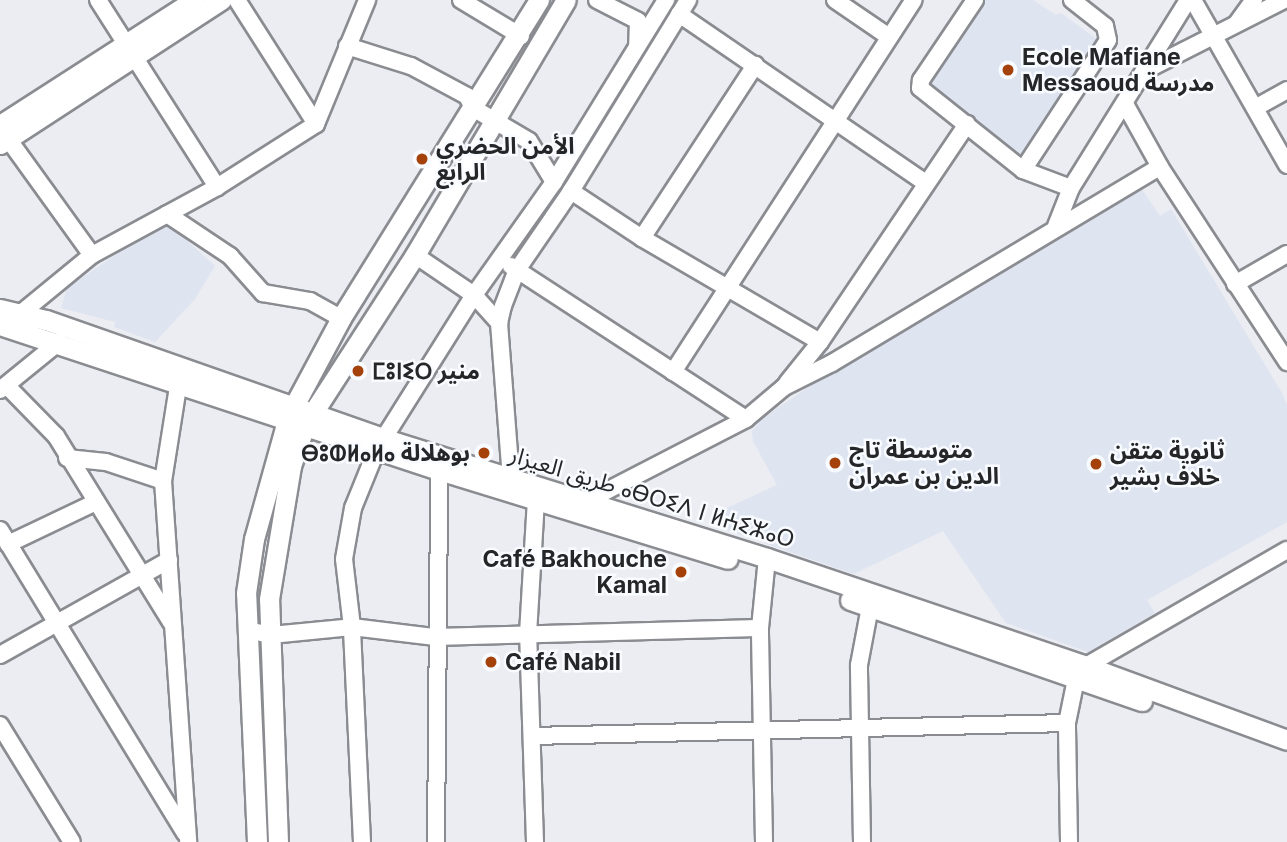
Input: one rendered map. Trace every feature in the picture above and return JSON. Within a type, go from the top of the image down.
[{"type":"main road","points":[[2,134],[130,50],[194,0]]},
{"type":"main road","points":[[130,50],[222,0]]},
{"type":"main road","points":[[257,842],[246,593],[254,539],[300,415],[341,318],[521,36],[540,0]]},
{"type":"main road","points":[[278,842],[269,599],[281,514],[300,415],[415,255],[566,0]]},
{"type":"main road","name":"طريق العيزار ⴰⴱⵔⵉⴷ ⵏ ⵍⵄⵉⵣⴰⵔ","points":[[7,318],[59,342],[179,376]]},
{"type":"main road","name":"طريق العيزار ⴰⴱⵔⵉⴷ ⵏ ⵍⵄⵉⵣⴰⵔ","points":[[7,318],[300,415],[381,444],[439,470],[536,500],[585,507]]},
{"type":"main road","name":"طريق العيزار ⴰⴱⵔⵉⴷ ⵏ ⵍⵄⵉⵣⴰⵔ","points":[[381,444],[511,479],[585,507],[767,565],[1287,740]]},
{"type":"main road","name":"طريق العيزار ⴰⴱⵔⵉⴷ ⵏ ⵍⵄⵉⵣⴰⵔ","points":[[1081,672],[1287,752]]},
{"type":"street","points":[[98,0],[217,187]]},
{"type":"street","points":[[237,0],[316,124]]},
{"type":"street","points":[[7,318],[92,255],[217,187],[316,124],[367,0]]},
{"type":"street","points":[[461,0],[521,36]]},
{"type":"street","points":[[597,0],[638,21],[637,48]]},
{"type":"street","points":[[362,842],[352,627],[344,559],[346,533],[381,444],[474,295],[554,182],[666,0]]},
{"type":"street","points":[[511,479],[499,323],[517,270],[572,191],[688,0]]},
{"type":"street","points":[[835,0],[889,37]]},
{"type":"street","points":[[673,372],[729,291],[914,0]]},
{"type":"street","points":[[975,0],[919,84],[922,91],[1023,170],[1070,188]]},
{"type":"street","points":[[1023,170],[1108,40],[1105,26],[1089,4],[1072,0]]},
{"type":"street","points":[[1056,226],[1070,188],[1191,0],[1287,165]]},
{"type":"street","points":[[1233,28],[1254,0]]},
{"type":"street","points":[[1146,70],[1215,38],[1284,0]]},
{"type":"street","points":[[679,15],[924,182]]},
{"type":"street","points":[[347,46],[411,66],[467,96],[473,108],[496,119],[529,141],[554,182]]},
{"type":"street","points":[[637,48],[653,56]]},
{"type":"street","points":[[642,238],[755,65]]},
{"type":"street","points":[[1255,108],[1287,90]]},
{"type":"street","points":[[1125,104],[1160,167],[1287,362]]},
{"type":"street","points":[[585,507],[746,419],[783,387],[820,342],[924,182],[967,124]]},
{"type":"street","points":[[2,134],[92,255]]},
{"type":"street","points":[[783,387],[832,363],[1056,226],[1160,167]]},
{"type":"street","points":[[572,191],[729,291],[820,342]]},
{"type":"street","points":[[167,214],[230,256],[263,293],[310,301],[341,318]]},
{"type":"street","points":[[1234,284],[1287,254]]},
{"type":"street","points":[[415,255],[474,295],[499,323]]},
{"type":"street","points":[[501,260],[746,419]]},
{"type":"street","points":[[59,342],[4,388],[56,436],[66,458],[171,622]]},
{"type":"street","points":[[179,376],[163,481],[187,839]]},
{"type":"street","points":[[66,458],[106,462],[163,481]]},
{"type":"street","points":[[436,842],[435,637],[439,470]]},
{"type":"street","points":[[535,842],[528,634],[536,500]]},
{"type":"street","points":[[94,503],[4,537],[187,839]]},
{"type":"street","points":[[1069,842],[1067,723],[1081,672],[1287,550]]},
{"type":"street","points":[[0,655],[54,623],[142,579],[169,560]]},
{"type":"street","points":[[764,842],[760,628],[767,565]]},
{"type":"street","points":[[862,842],[859,665],[871,601]]},
{"type":"street","points":[[247,630],[271,635],[352,627],[435,637],[760,628]]},
{"type":"street","points":[[531,736],[1067,723]]},
{"type":"street","points":[[0,725],[72,842]]},
{"type":"shaded area","name":"Ecole Mafiane Messaoud مدرسة","points":[[984,0],[1033,0],[1056,15],[1061,13],[1098,40],[1022,155],[925,86]]},
{"type":"shaded area","name":"ثانوية متقن خلاف بشير","points":[[1141,188],[1160,216],[1171,209],[1282,393],[1287,405],[1287,522],[1147,600],[1155,613],[1088,652],[1006,623],[943,531],[854,574],[724,529],[727,520],[716,516],[720,511],[777,485],[753,441],[752,431],[762,419],[846,361]]},
{"type":"shaded area","points":[[165,221],[215,266],[195,299],[155,342],[114,327],[115,322],[61,308],[67,288]]},
{"type":"place","name":"Ecole Mafiane Messaoud مدرسة","points":[[1008,70]]},
{"type":"place","name":"الأمن الحضري الرابع","points":[[422,159]]},
{"type":"place","name":"ⵎⵓⵏⵉⵔ منير","points":[[358,371]]},
{"type":"place","name":"ⴱⵓⵀⵍⴰⵍⴰ بوهلالة","points":[[484,453]]},
{"type":"place","name":"متوسطة تاج الدين بن عمران","points":[[835,463]]},
{"type":"place","name":"ثانوية متقن خلاف بشير","points":[[1096,464]]},
{"type":"place","name":"Café Bakhouche Kamal","points":[[681,572]]},
{"type":"place","name":"Café Nabil","points":[[491,662]]}]
